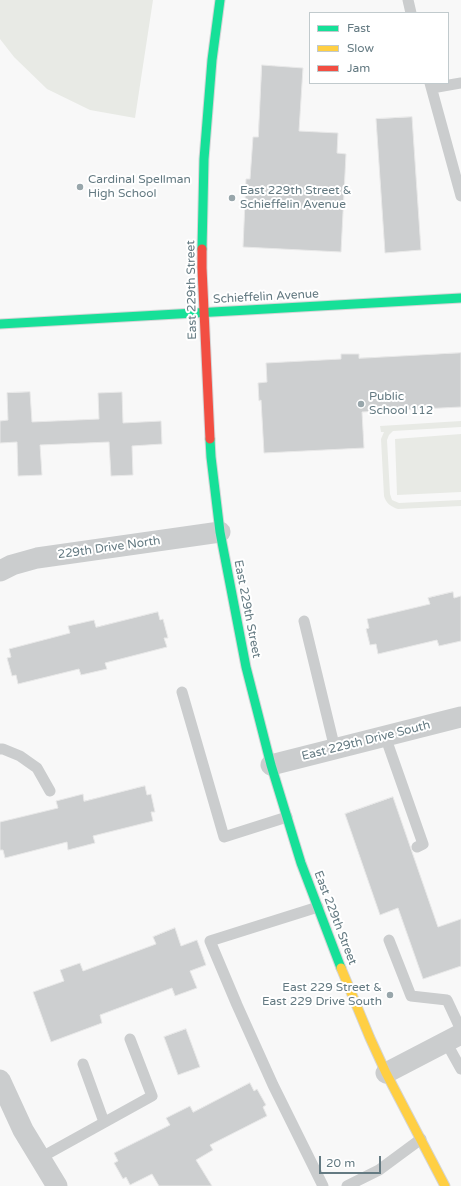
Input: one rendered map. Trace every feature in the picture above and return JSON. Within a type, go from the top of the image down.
[{"type":"street","name":"East 229th Street","points":[[220,0],[212,60],[204,159],[202,268],[210,447],[220,532],[246,667],[271,765],[301,863],[347,984],[370,1038],[386,1073],[445,1186]]},
{"type":"street","name":"Schieffelin Avenue","points":[[0,324],[461,298]]},
{"type":"street","name":"229th Drive North","points":[[0,571],[12,565],[37,558],[220,532]]},
{"type":"street","name":"East 229th Drive South","points":[[271,765],[461,716]]},
{"type":"street","points":[[386,1073],[456,1035]]},
{"type":"street","points":[[0,1080],[23,1130],[57,1186]]},
{"type":"lane","points":[[408,0],[411,12]]},
{"type":"lane","points":[[461,83],[431,86],[461,196]]},
{"type":"lane","points":[[304,622],[335,749]]},
{"type":"lane","points":[[182,692],[224,837],[287,817]]},
{"type":"lane","points":[[385,736],[423,844],[417,847]]},
{"type":"lane","points":[[0,748],[20,756],[37,768],[50,791]]},
{"type":"lane","points":[[318,907],[210,941],[273,1085],[323,1186]]},
{"type":"lane","points":[[389,940],[411,996],[447,1000],[456,1035],[461,1069]]},
{"type":"lane","points":[[40,1158],[152,1096],[130,1039]]},
{"type":"lane","points":[[82,1064],[104,1122]]},
{"type":"lane","points":[[347,1186],[379,1170],[421,1139]]},
{"type":"shaded area","points":[[0,0],[153,0],[135,118],[90,110],[47,89],[14,57],[0,39]]},
{"type":"shaded area","points":[[461,421],[461,427],[393,431],[387,440],[390,494],[392,500],[399,503],[461,500],[461,506],[398,509],[389,504],[384,496],[381,439],[384,432],[381,432],[380,426]]},
{"type":"shaded area","points":[[461,434],[461,492],[397,495],[395,439]]},
{"type":"building","points":[[262,65],[303,68],[299,131],[338,133],[337,153],[346,154],[341,252],[243,247],[246,179],[250,179],[253,137],[258,137]]},
{"type":"building","points":[[412,117],[421,250],[385,253],[376,119]]},
{"type":"building","name":"Public School 112","points":[[461,353],[461,407],[362,412],[364,448],[264,453],[261,400],[259,401],[258,383],[267,382],[266,363],[341,359],[341,354],[359,354],[359,358]]},
{"type":"building","points":[[30,392],[32,422],[99,419],[98,393],[122,392],[123,423],[161,421],[162,444],[132,446],[133,475],[111,476],[109,442],[40,445],[42,475],[18,476],[17,442],[0,443],[0,421],[8,420],[7,393]]},
{"type":"building","points":[[453,592],[454,598],[461,596],[461,641],[439,646],[437,640],[378,654],[376,644],[370,645],[366,629],[369,628],[367,619],[430,604],[428,598]]},
{"type":"building","points":[[158,612],[160,620],[163,619],[168,638],[164,638],[167,647],[105,663],[107,669],[81,675],[79,669],[18,684],[16,675],[12,676],[7,658],[11,657],[9,649],[70,633],[68,626],[94,620],[96,627]]},
{"type":"building","points":[[145,786],[147,795],[151,794],[155,812],[151,812],[153,821],[93,836],[95,843],[68,850],[67,842],[5,858],[3,850],[0,850],[0,822],[58,808],[56,801],[83,794],[84,801]]},
{"type":"building","points":[[393,797],[438,927],[461,919],[461,966],[423,979],[398,908],[380,915],[345,814]]},
{"type":"building","points":[[175,928],[181,946],[197,940],[206,965],[190,971],[197,988],[175,996],[172,988],[100,1015],[102,1023],[51,1042],[33,992],[64,981],[60,970],[80,963],[83,971],[156,944],[153,937]]},
{"type":"building","points":[[186,1029],[200,1067],[178,1075],[164,1037]]},
{"type":"building","points":[[250,1083],[254,1091],[257,1089],[266,1105],[263,1107],[267,1116],[210,1145],[213,1150],[196,1160],[212,1186],[159,1186],[152,1174],[130,1185],[126,1177],[123,1179],[114,1163],[118,1161],[114,1153],[170,1125],[166,1118],[190,1106],[193,1112]]},
{"type":"traffic: fast","points":[[202,249],[204,159],[212,60],[220,0]]},
{"type":"traffic: fast","points":[[0,324],[461,298]]},
{"type":"traffic: fast","points":[[210,439],[220,532],[246,667],[271,765],[301,863],[341,968]]},
{"type":"traffic: slow","points":[[341,968],[386,1073],[445,1186]]},
{"type":"traffic: jam","points":[[202,249],[210,439]]},
{"type":"place","name":"Cardinal Spellman High School","points":[[80,187]]},
{"type":"place","name":"East 229th Street & Schieffelin Avenue","points":[[232,198]]},
{"type":"place","name":"Public School 112","points":[[361,404]]},
{"type":"place","name":"East 229 Street & East 229 Drive South","points":[[390,995]]}]
